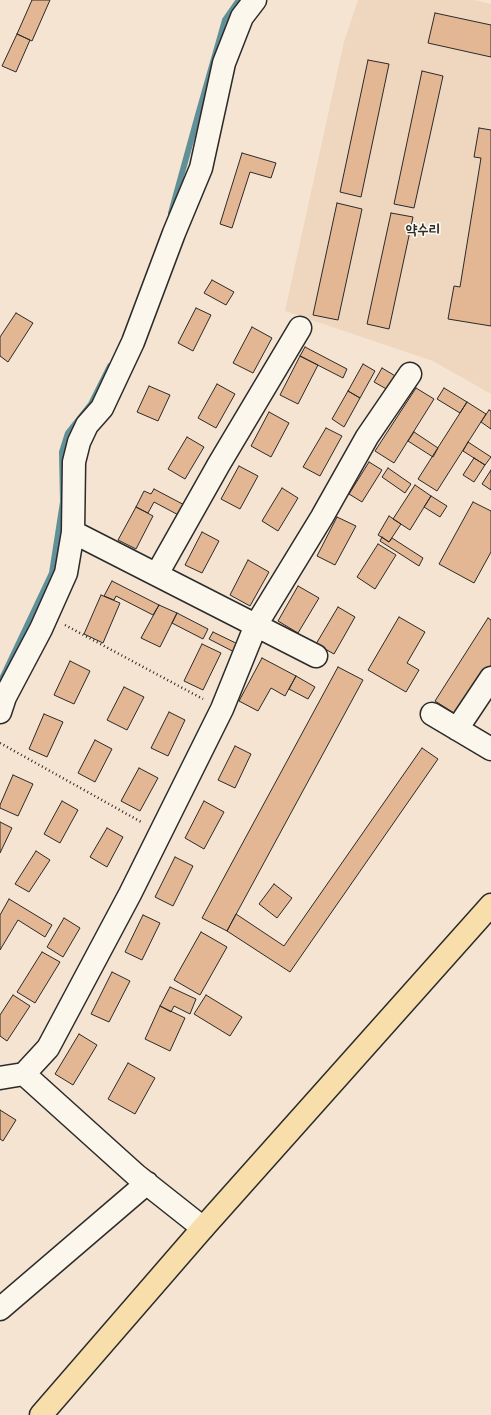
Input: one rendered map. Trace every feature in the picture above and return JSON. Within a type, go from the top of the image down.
[{"type":"main road","points":[[41,1415],[203,1228],[491,905]]},
{"type":"street","points":[[0,712],[5,697],[47,615],[66,573],[73,532],[74,462],[79,442],[87,425],[102,408],[133,342],[174,233],[201,168],[224,62],[242,16],[255,0]]},
{"type":"street","points":[[158,574],[219,464],[300,328]]},
{"type":"street","points":[[0,1078],[24,1074],[48,1048],[130,894],[222,709],[256,625],[322,517],[367,438],[410,374]]},
{"type":"street","points":[[73,532],[158,574],[316,656]]},
{"type":"street","points":[[457,728],[491,678]]},
{"type":"street","points":[[432,714],[491,749]]},
{"type":"street","points":[[24,1074],[147,1183],[203,1228]]},
{"type":"street","points":[[0,1309],[147,1183]]},
{"type":"path","points":[[47,615],[222,709]]},
{"type":"path","points":[[0,743],[160,833]]},
{"type":"shaded area","points":[[358,0],[474,0],[491,4],[491,394],[433,361],[285,311],[344,42]]},
{"type":"building","points":[[32,0],[50,0],[32,41],[17,34]]},
{"type":"building","points":[[435,13],[491,25],[491,57],[428,43]]},
{"type":"building","points":[[17,34],[30,40],[16,72],[2,66]]},
{"type":"building","points":[[368,60],[389,64],[361,197],[340,192]]},
{"type":"building","points":[[422,71],[443,76],[414,208],[394,204]]},
{"type":"building","points":[[479,128],[491,130],[491,326],[448,319],[454,286],[460,287],[481,158],[474,157]]},
{"type":"building","points":[[242,153],[276,163],[271,178],[250,172],[232,228],[220,224]]},
{"type":"building","points":[[337,203],[362,209],[338,320],[313,315]]},
{"type":"building","points":[[391,213],[413,217],[389,329],[367,324]]},
{"type":"building","points":[[212,280],[234,292],[226,305],[204,293]]},
{"type":"building","points":[[196,308],[211,315],[193,351],[178,343]]},
{"type":"building","points":[[16,313],[33,323],[8,362],[0,356],[0,337]]},
{"type":"building","points":[[252,327],[272,338],[253,373],[233,363]]},
{"type":"building","points":[[305,347],[347,369],[343,378],[300,356]]},
{"type":"building","points":[[300,356],[318,365],[298,404],[280,395]]},
{"type":"building","points":[[363,364],[375,371],[360,398],[348,391]]},
{"type":"building","points":[[382,368],[407,383],[399,396],[374,382]]},
{"type":"building","points":[[217,384],[235,394],[216,428],[198,418]]},
{"type":"building","points":[[149,386],[170,395],[158,421],[137,412]]},
{"type":"building","points":[[416,388],[434,399],[394,463],[375,451]]},
{"type":"building","points":[[444,388],[467,402],[460,413],[437,399]]},
{"type":"building","points":[[348,391],[360,398],[344,427],[332,419]]},
{"type":"building","points":[[467,402],[486,414],[437,491],[418,479]]},
{"type":"building","points":[[489,410],[491,411],[491,429],[481,422]]},
{"type":"building","points":[[269,412],[289,423],[271,457],[251,446]]},
{"type":"building","points":[[326,428],[342,436],[320,476],[303,467]]},
{"type":"building","points":[[414,432],[438,448],[433,457],[408,441]]},
{"type":"building","points":[[187,437],[204,447],[185,479],[168,469]]},
{"type":"building","points":[[468,442],[491,457],[485,465],[463,451]]},
{"type":"building","points":[[474,458],[485,465],[474,482],[463,475]]},
{"type":"building","points":[[369,462],[382,470],[362,502],[349,494]]},
{"type":"building","points":[[239,466],[258,476],[240,509],[221,499]]},
{"type":"building","points":[[388,468],[411,484],[405,493],[382,477]]},
{"type":"building","points":[[491,470],[491,490],[482,484]]},
{"type":"building","points":[[415,485],[431,496],[410,530],[393,519]]},
{"type":"building","points":[[282,488],[298,498],[278,531],[262,521]]},
{"type":"building","points":[[154,489],[192,509],[186,519],[154,502],[148,513],[136,507],[144,491],[151,494]]},
{"type":"building","points":[[431,496],[447,506],[440,517],[424,507]]},
{"type":"building","points":[[473,502],[491,511],[491,552],[474,583],[439,564]]},
{"type":"building","points":[[136,507],[153,516],[136,549],[118,540]]},
{"type":"building","points":[[389,516],[401,524],[389,542],[378,535]]},
{"type":"building","points":[[337,517],[356,526],[335,565],[317,556]]},
{"type":"building","points":[[202,532],[219,541],[202,573],[185,565]]},
{"type":"building","points":[[382,537],[389,542],[392,538],[423,558],[419,566],[380,541]]},
{"type":"building","points":[[378,544],[396,555],[375,589],[357,577]]},
{"type":"building","points":[[248,560],[269,572],[250,606],[230,595]]},
{"type":"building","points":[[112,581],[159,605],[153,615],[116,596],[114,600],[104,596]]},
{"type":"building","points":[[298,586],[319,598],[298,633],[278,621]]},
{"type":"building","points":[[101,595],[120,603],[103,643],[84,634]]},
{"type":"building","points":[[159,605],[177,613],[160,647],[141,638]]},
{"type":"building","points":[[338,607],[355,617],[334,654],[316,644]]},
{"type":"building","points":[[177,613],[208,629],[203,639],[172,623]]},
{"type":"building","points":[[399,617],[425,632],[407,663],[419,670],[406,692],[368,670]]},
{"type":"building","points":[[488,618],[491,620],[491,673],[462,718],[435,701]]},
{"type":"building","points":[[213,632],[244,647],[240,655],[209,639]]},
{"type":"building","points":[[202,644],[221,653],[203,690],[184,681]]},
{"type":"building","points":[[262,658],[296,676],[285,696],[271,688],[258,711],[239,701]]},
{"type":"building","points":[[70,661],[90,671],[74,704],[54,695]]},
{"type":"building","points":[[338,667],[363,680],[227,931],[202,918]]},
{"type":"building","points":[[296,676],[315,687],[308,699],[289,689]]},
{"type":"building","points":[[124,687],[144,697],[127,730],[107,720]]},
{"type":"building","points":[[169,712],[185,720],[168,756],[151,748]]},
{"type":"building","points":[[44,714],[63,722],[47,757],[29,749]]},
{"type":"building","points":[[95,740],[112,749],[95,782],[78,773]]},
{"type":"building","points":[[235,746],[251,754],[235,788],[218,780]]},
{"type":"building","points":[[422,748],[438,759],[290,972],[227,931],[236,914],[284,946]]},
{"type":"building","points":[[139,768],[158,778],[140,811],[121,801]]},
{"type":"building","points":[[13,775],[33,784],[18,816],[0,808]]},
{"type":"building","points":[[62,801],[78,810],[60,843],[44,834]]},
{"type":"building","points":[[204,801],[224,812],[204,849],[185,838]]},
{"type":"building","points":[[0,822],[12,828],[0,853]]},
{"type":"building","points":[[107,828],[123,837],[107,867],[90,857]]},
{"type":"building","points":[[36,851],[50,860],[29,892],[15,884]]},
{"type":"building","points":[[175,857],[193,866],[173,906],[155,897]]},
{"type":"building","points":[[274,884],[292,898],[277,918],[259,904]]},
{"type":"building","points":[[9,899],[52,925],[45,937],[18,920],[0,950],[0,915]]},
{"type":"building","points":[[143,915],[160,923],[142,960],[125,952]]},
{"type":"building","points":[[64,918],[80,928],[63,957],[47,947]]},
{"type":"building","points":[[201,932],[227,947],[200,995],[174,980]]},
{"type":"building","points":[[42,952],[60,962],[35,1003],[17,992]]},
{"type":"building","points":[[112,972],[130,981],[109,1022],[91,1014]]},
{"type":"building","points":[[170,987],[196,999],[190,1014],[174,1006],[171,1012],[160,1006]]},
{"type":"building","points":[[13,995],[30,1006],[7,1041],[0,1036],[0,1015]]},
{"type":"building","points":[[206,995],[242,1017],[230,1036],[194,1014]]},
{"type":"building","points":[[160,1006],[185,1018],[170,1051],[145,1039]]},
{"type":"building","points":[[79,1034],[97,1045],[73,1085],[55,1074]]},
{"type":"building","points":[[128,1063],[155,1078],[135,1114],[108,1099]]},
{"type":"building","points":[[0,1110],[16,1120],[3,1141],[0,1139]]},
{"type":"waterway","points":[[171,213],[225,20],[239,0]]},
{"type":"waterway","points":[[0,683],[52,573],[63,502],[62,452],[68,433],[91,404],[110,366]]},
{"type":"district","name":"약수리","points":[[423,232]]}]
